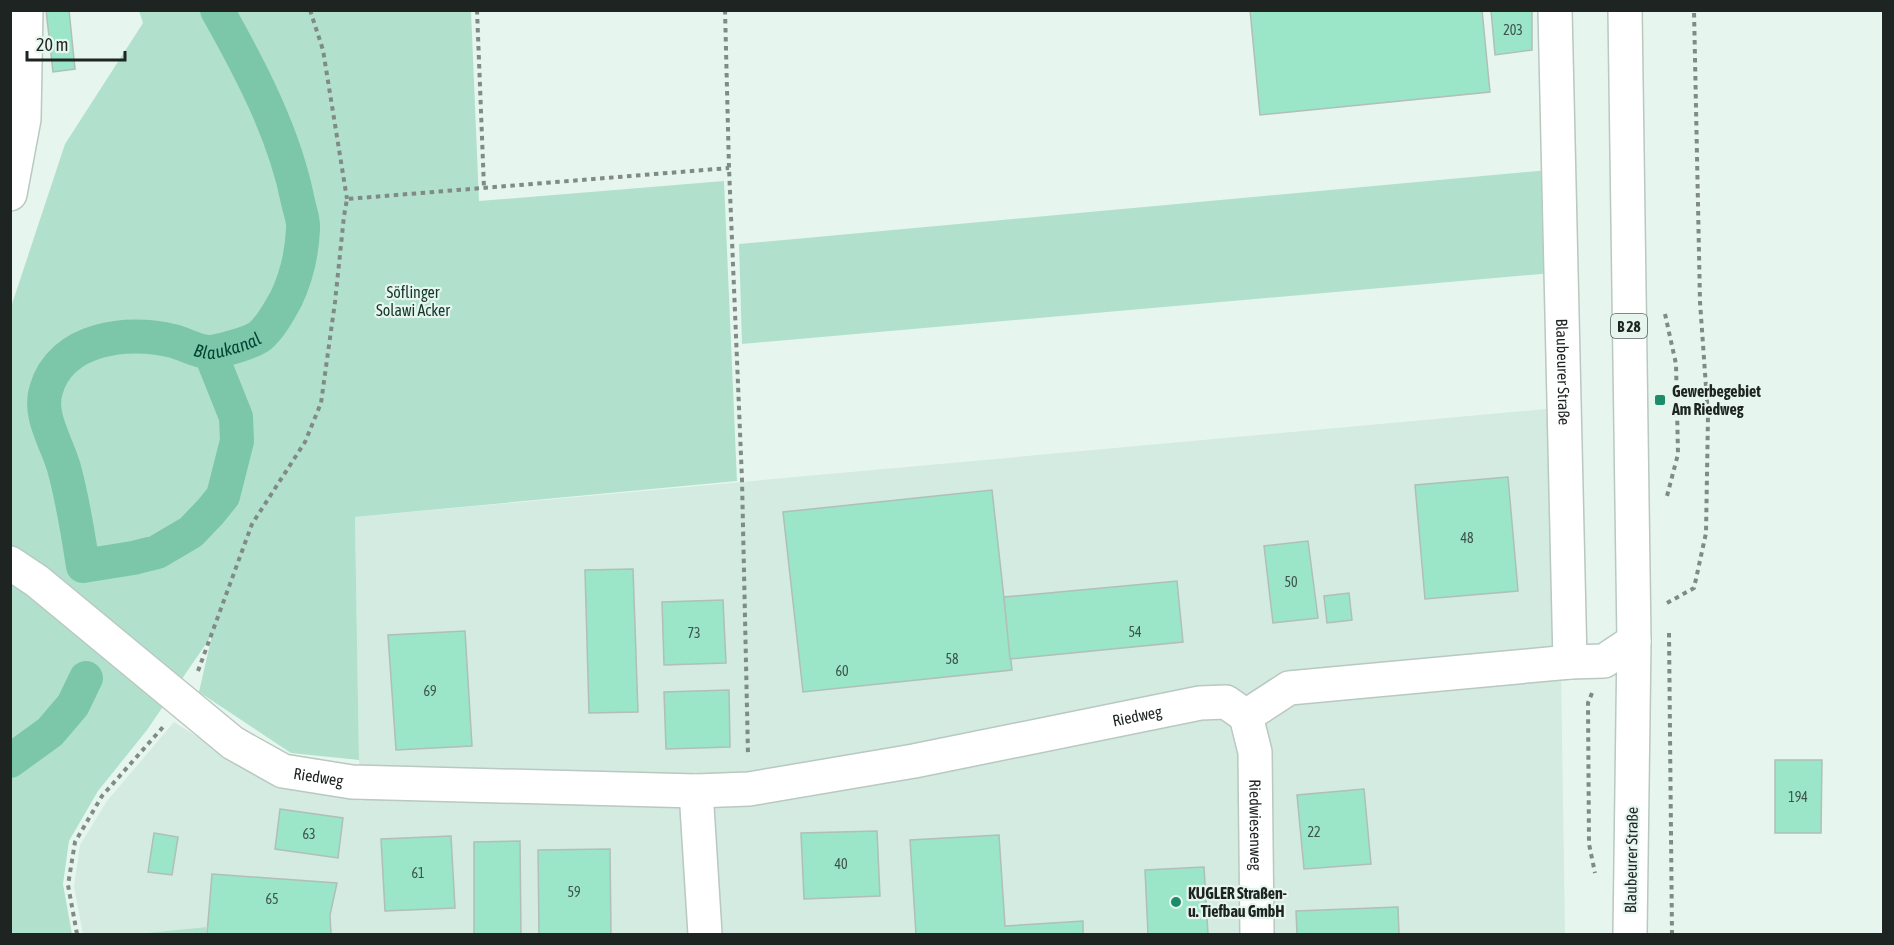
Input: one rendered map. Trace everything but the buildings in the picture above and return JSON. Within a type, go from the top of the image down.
[{"type":"street","points":[[10,194],[24,119],[26,10]]},
{"type":"street","name":"Blaubeurer Straße","points":[[1555,10],[1570,662]]},
{"type":"street","name":"Blaubeurer Straße","points":[[1625,10],[1634,629],[1630,934]]},
{"type":"street","name":"Riedweg","points":[[10,563],[38,581],[233,743],[283,771],[352,782],[696,791],[749,789],[914,761],[1200,703],[1226,702],[1246,716]]},
{"type":"street","points":[[1246,716],[1289,688],[1570,662],[1604,661],[1634,629]]},
{"type":"street","name":"Riedwiesenweg","points":[[1246,716],[1255,752],[1257,934]]},
{"type":"street","points":[[696,791],[705,934]]},
{"type":"path","points":[[77,934],[68,885],[75,842],[102,796],[154,736],[186,704],[252,524],[305,442],[321,403],[347,199],[323,50],[310,10]]},
{"type":"path","points":[[477,10],[484,188]]},
{"type":"path","points":[[725,10],[742,480],[749,789]]},
{"type":"path","points":[[1634,629],[1662,607],[1694,588],[1706,532],[1708,415],[1700,302],[1694,10]]},
{"type":"path","points":[[347,199],[729,168]]},
{"type":"path","points":[[1667,627],[1670,637],[1672,934]]},
{"type":"shaded area","points":[[1557,408],[1565,934],[207,934],[206,927],[136,934],[83,934],[74,887],[80,845],[107,801],[174,722],[282,787],[362,801],[359,760],[355,517]]},
{"type":"green space","name":"Söflinger Solawi Acker","points":[[139,11],[471,11],[479,201],[724,181],[737,481],[355,517],[359,760],[291,753],[199,692],[212,635],[147,730],[98,791],[69,841],[63,884],[72,934],[11,934],[11,307],[65,144],[143,23]]},
{"type":"green space","points":[[1549,170],[1553,273],[742,344],[739,244]]},
{"type":"green space","points":[[206,927],[207,934],[136,934]]},
{"type":"waterway","name":"Blaukanal","points":[[210,352],[236,417],[237,441],[223,496],[191,532],[157,552],[83,566],[67,480],[44,410],[46,390],[54,372],[66,358],[81,348],[117,338],[155,338],[207,352],[223,350],[250,341],[260,336],[275,319],[290,291],[298,265],[303,223],[285,152],[254,79],[217,10]]},
{"type":"waterway","name":"Blaukanal","points":[[10,761],[50,732],[73,705],[86,678]]},
{"type":"place","name":"Gewerbegebiet Am Riedweg","points":[[1660,400]]},
{"type":"place","name":"KUGLER Straßen- u. Tiefbau GmbH","points":[[1176,902]]}]
